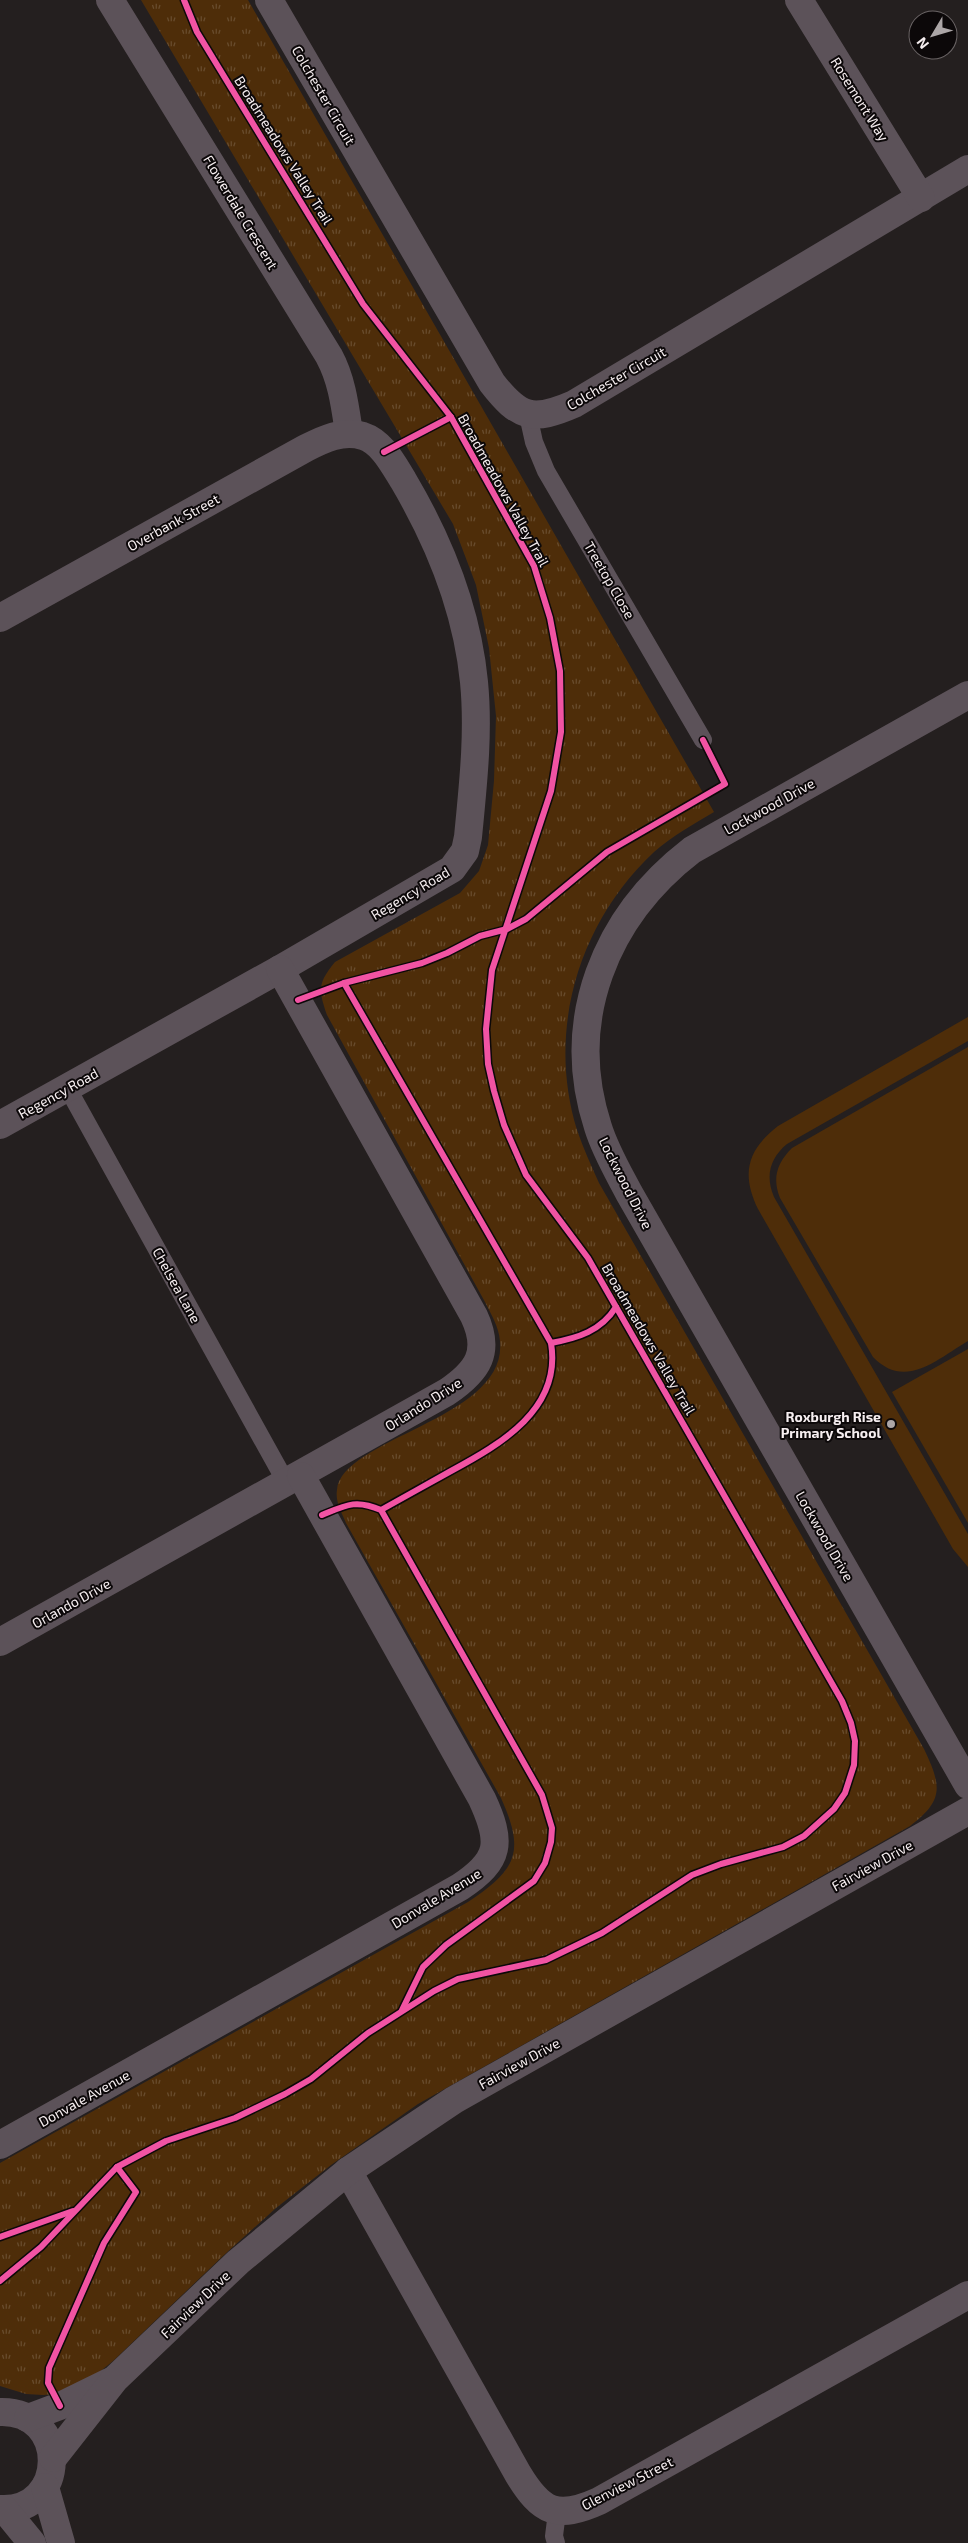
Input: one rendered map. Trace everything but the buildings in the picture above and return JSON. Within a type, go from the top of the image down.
[{"type":"street","name":"Flowerdale Crescent","points":[[110,0],[329,356],[336,369],[341,388],[349,433]]},
{"type":"street","name":"Colchester Circuit","points":[[269,0],[492,383],[508,403],[528,415],[551,414],[574,404],[968,169]]},
{"type":"street","name":"Rosemont Way","points":[[798,0],[921,198]]},
{"type":"street","name":"Overbank Street","points":[[0,618],[306,448],[325,439],[349,433]]},
{"type":"street","name":"Regency Road","points":[[0,1125],[437,879],[452,869],[460,860],[468,837],[475,754],[474,681],[469,648],[451,579],[429,527],[384,452],[375,442],[364,436],[349,433]]},
{"type":"street","name":"Lockwood Drive","points":[[968,695],[692,850],[655,881],[622,924],[599,974],[589,1018],[586,1054],[591,1104],[598,1129],[629,1193],[968,1785]]},
{"type":"street","name":"Orlando Drive","points":[[0,1642],[294,1480],[461,1382],[472,1372],[480,1358],[481,1330],[474,1316],[280,969]]},
{"type":"street","name":"Donvale Avenue","points":[[0,2145],[460,1887],[485,1868],[491,1858],[495,1845],[493,1825],[482,1799],[294,1480]]},
{"type":"street","name":"Fairview Drive","points":[[53,2458],[115,2379],[238,2262],[348,2171],[454,2100],[968,1811]]},
{"type":"street","points":[[348,2171],[518,2474],[534,2499],[545,2508],[557,2512]]},
{"type":"street","name":"Glenview Street","points":[[557,2512],[584,2508],[599,2501],[968,2294]]},
{"type":"street","name":"Fairview Drive","points":[[28,2418],[60,2406],[115,2379]]},
{"type":"street","points":[[0,2412],[18,2414],[28,2418],[40,2428],[49,2442],[53,2458],[52,2468],[45,2487],[35,2499],[20,2507],[2,2510]]},
{"type":"street","points":[[45,2487],[61,2543]]},
{"type":"street","points":[[2,2510],[32,2543]]},
{"type":"lane","name":"Treetop Close","points":[[528,415],[534,442],[546,471],[703,740]]},
{"type":"lane","name":"Chelsea Lane","points":[[67,1087],[294,1480]]},
{"type":"lane","points":[[556,2543],[554,2536],[557,2512]]},
{"type":"green space","points":[[141,0],[248,0],[714,812],[676,835],[654,852],[628,880],[606,911],[589,944],[576,980],[568,1017],[565,1054],[568,1092],[577,1130],[599,1183],[924,1749],[934,1773],[936,1791],[934,1800],[929,1808],[910,1826],[418,2104],[331,2165],[276,2208],[113,2361],[87,2382],[59,2394],[43,2395],[26,2394],[0,2386],[0,2163],[468,1902],[484,1891],[506,1870],[512,1859],[514,1847],[509,1817],[501,1798],[346,1523],[337,1499],[337,1490],[346,1472],[366,1455],[453,1408],[479,1390],[495,1368],[500,1341],[498,1331],[485,1302],[327,1015],[321,992],[325,975],[335,962],[460,893],[479,871],[488,845],[494,781],[496,716],[489,648],[476,585],[453,524]]},
{"type":"green space","points":[[968,1017],[968,1041],[787,1144],[773,1161],[770,1182],[774,1197],[968,1534],[968,1567],[953,1549],[758,1209],[750,1185],[749,1174],[750,1163],[759,1144],[778,1126]]},
{"type":"green space","points":[[968,1047],[968,1341],[932,1363],[909,1371],[897,1371],[885,1367],[873,1357],[780,1198],[776,1184],[777,1171],[783,1159],[792,1148]]},
{"type":"green space","points":[[968,1349],[968,1523],[892,1392]]},
{"type":"cycle path","name":"Broadmeadows Valley Trail","points":[[0,2281],[41,2247],[117,2167],[166,2141],[235,2118],[285,2094],[311,2079],[368,2033],[434,1991],[458,1979],[546,1960],[602,1933],[692,1875],[721,1864],[783,1847],[804,1836],[834,1809],[845,1793],[854,1765],[855,1741],[851,1723],[842,1701],[588,1258],[526,1175],[504,1125],[494,1091],[488,1064],[486,1029],[492,970],[551,791],[561,732],[560,671],[550,618],[534,566],[451,417],[363,304],[197,32],[184,0]]},
{"type":"cycle path","name":"Broadmeadows Valley Trail","points":[[384,452],[451,417]]},
{"type":"cycle path","points":[[344,983],[422,963],[480,936],[507,929],[526,919],[607,852],[725,784],[703,740]]},
{"type":"cycle path","points":[[298,1000],[344,983],[551,1343],[552,1366],[547,1387],[537,1405],[524,1422],[489,1449],[381,1510]]},
{"type":"cycle path","name":"Broadmeadows Valley Trail","points":[[551,1343],[570,1339],[596,1328],[616,1307]]},
{"type":"cycle path","points":[[322,1515],[338,1508],[358,1504],[381,1510],[542,1795],[552,1828],[551,1842],[545,1863],[534,1881],[446,1945],[423,1967],[402,2010]]},
{"type":"cycle path","points":[[60,2406],[48,2383],[49,2368],[104,2243],[136,2192],[117,2167]]},
{"type":"cycle path","points":[[0,2237],[73,2211]]},
{"type":"place","name":"Roxburgh Rise Primary School","points":[[891,1424]]}]
